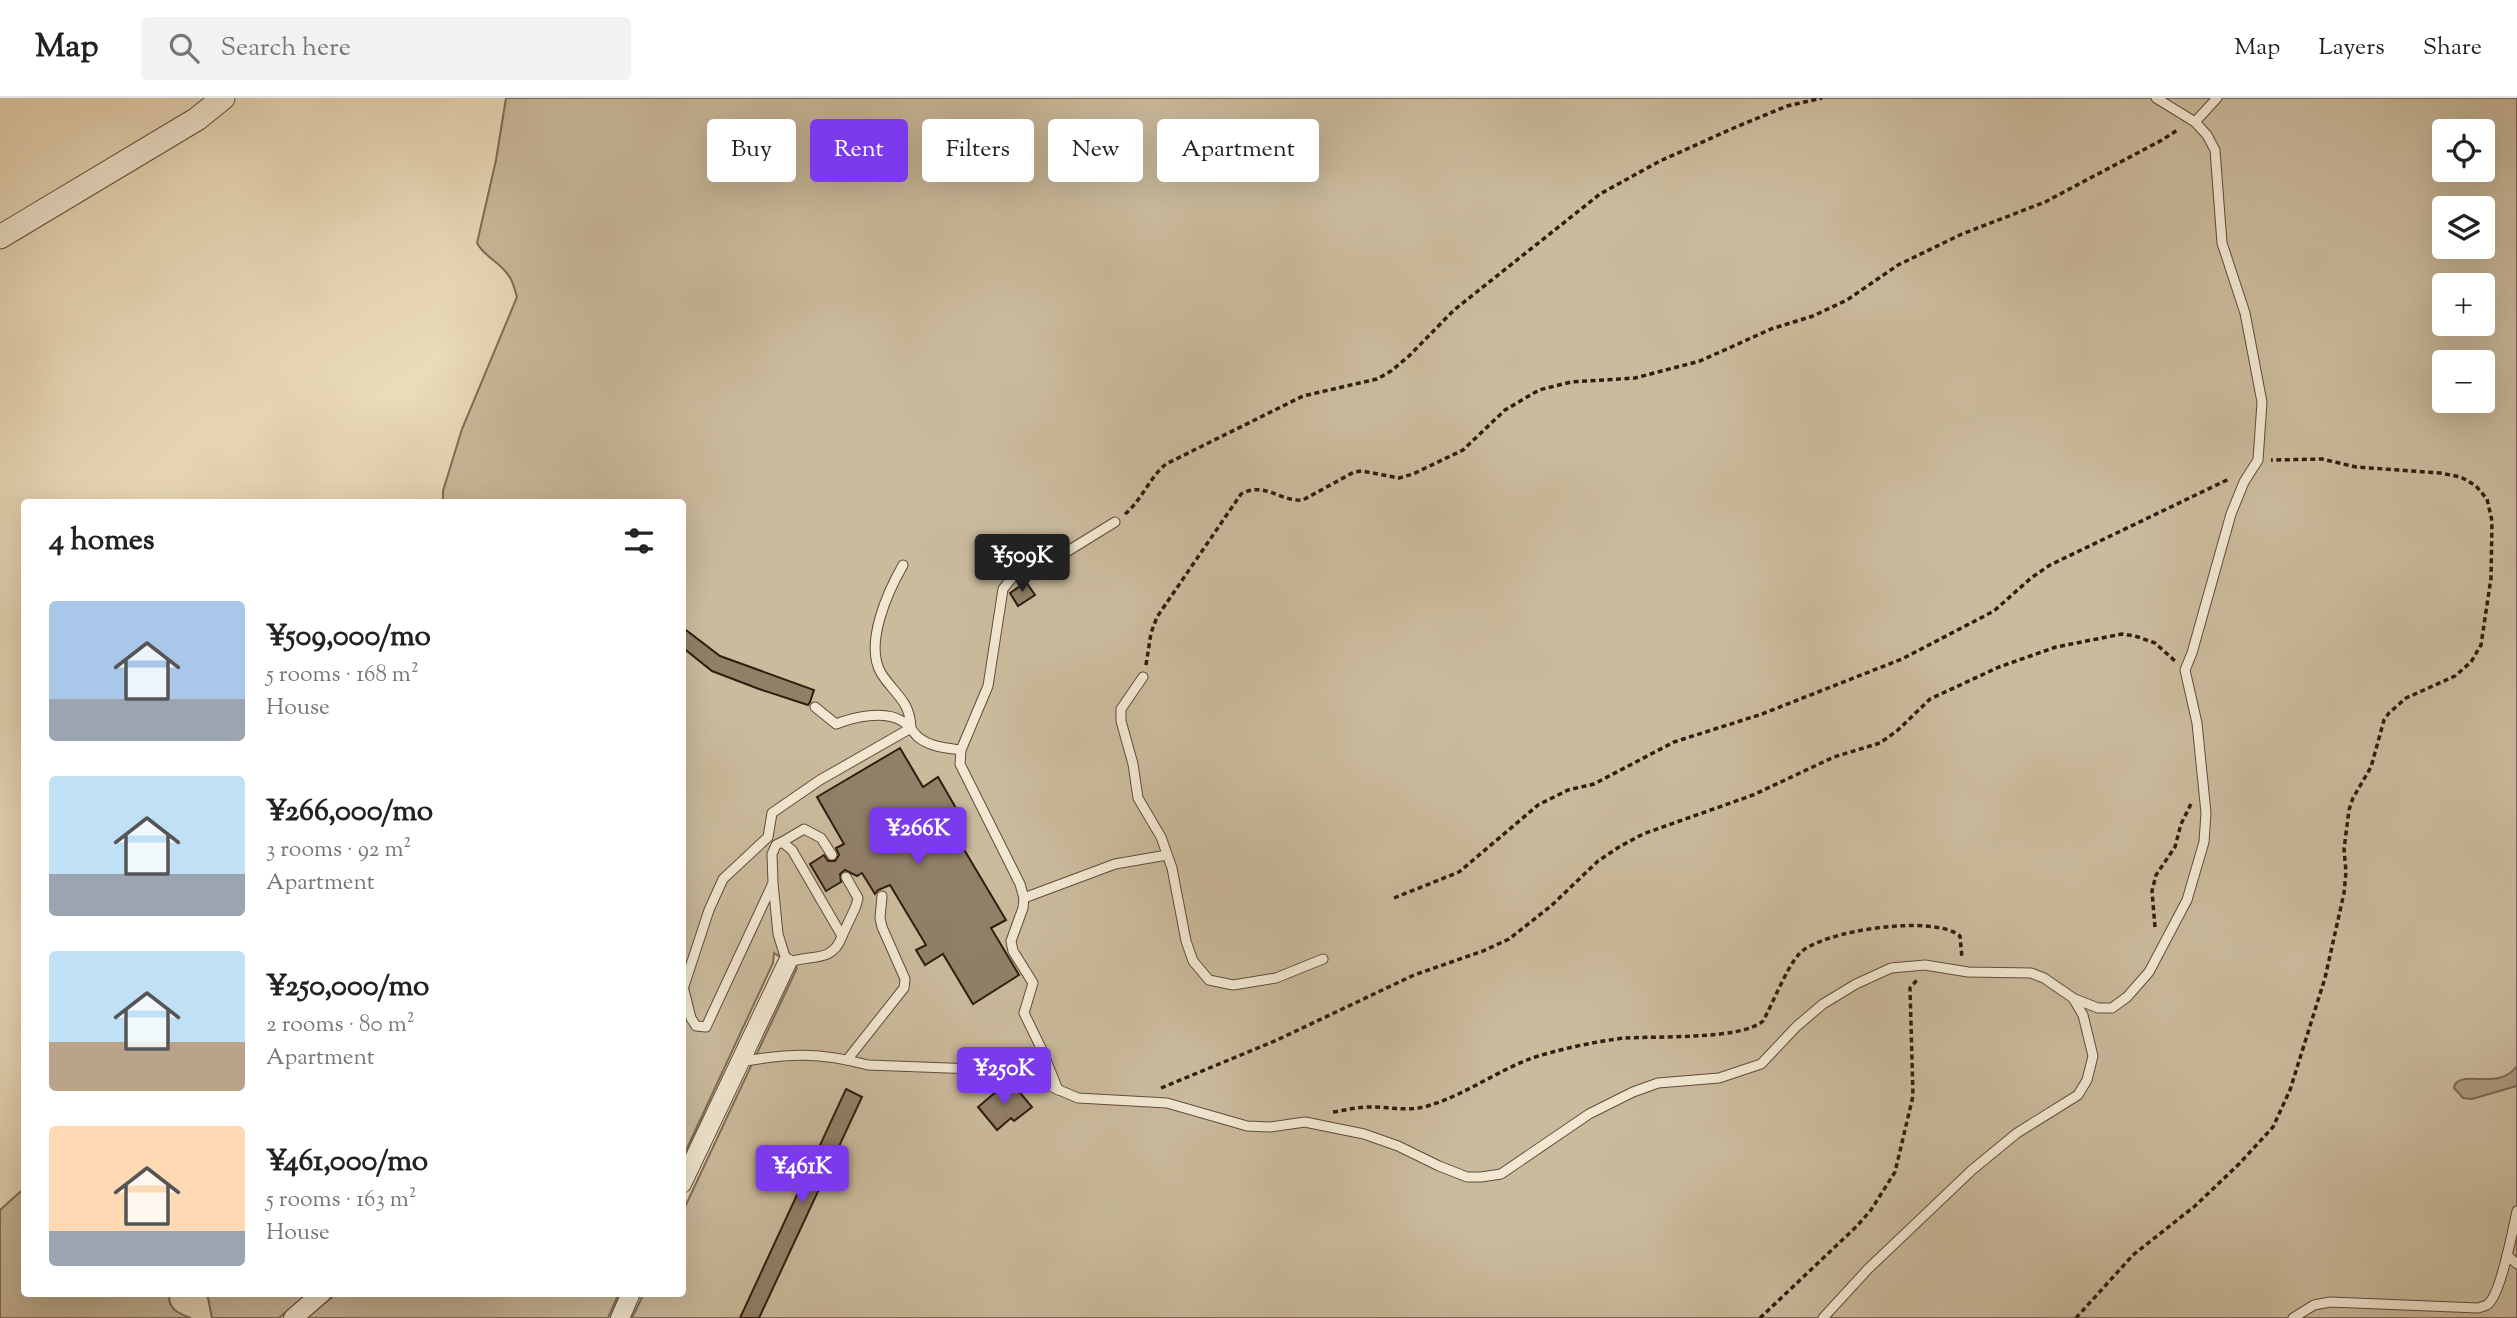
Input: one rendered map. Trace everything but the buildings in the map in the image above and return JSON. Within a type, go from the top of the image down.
[{"type":"street","points":[[0,237],[197,119],[223,98]]},
{"type":"street","points":[[686,1176],[788,963]]},
{"type":"street","points":[[293,1318],[317,1297]]},
{"type":"street","points":[[620,1318],[629,1297]]},
{"type":"lane","points":[[740,1062],[798,1054],[868,1065],[1001,1070],[1091,1099],[1167,1103],[1247,1126],[1306,1122],[1353,1132],[1387,1142],[1467,1177],[1481,1177],[1501,1174],[1589,1114],[1633,1092],[1658,1083],[1719,1078],[1747,1071],[1761,1064],[1797,1026],[1823,1004],[1856,984],[1891,968],[1926,965],[1968,972],[2018,971],[2044,978],[2073,998],[2098,1008],[2119,1004],[2149,972],[2187,900],[2204,842],[2206,813],[2197,723],[2185,670],[2231,514],[2241,489],[2256,464],[2263,415],[2258,371],[2245,313],[2222,243],[2215,150],[2207,135],[2195,122],[2156,98]]},
{"type":"lane","points":[[2195,122],[2217,98]]},
{"type":"lane","points":[[1058,1090],[1024,1013],[1032,983],[1013,951],[1011,941],[1024,898],[994,829],[964,776],[960,764],[961,750],[988,686],[1003,589],[1011,579],[1034,565],[1040,557],[1068,551],[1115,522]]},
{"type":"lane","points":[[903,565],[891,585],[881,611],[876,657],[880,671],[904,699],[911,717],[911,728]]},
{"type":"lane","points":[[1143,677],[1121,709],[1121,721],[1133,764],[1138,798],[1161,837],[1193,961],[1209,980],[1233,985],[1276,978],[1322,959]]},
{"type":"lane","points":[[815,707],[836,724],[855,717],[891,717],[902,721],[930,744],[961,750]]},
{"type":"lane","points":[[686,982],[709,910],[723,879],[768,837],[772,813],[820,780],[911,728]]},
{"type":"lane","points":[[832,855],[821,838],[804,828],[779,844],[772,853],[778,934],[788,963],[798,958],[816,959],[830,953],[839,944],[858,898],[846,877]]},
{"type":"lane","points":[[768,837],[792,850],[842,936]]},
{"type":"lane","points":[[1024,898],[1115,864],[1167,855]]},
{"type":"lane","points":[[686,1001],[696,1026],[706,1027],[774,884]]},
{"type":"lane","points":[[847,1060],[904,988],[905,978],[880,918],[883,896]]},
{"type":"lane","points":[[1823,1318],[1868,1269],[1972,1170],[2017,1133],[2078,1095],[2088,1080],[2093,1056],[2083,1015],[2073,998]]},
{"type":"lane","points":[[2293,1318],[2314,1305],[2330,1302],[2478,1308],[2487,1305],[2493,1297],[2507,1255],[2517,1211]]},
{"type":"lane","points":[[2507,1255],[2517,1264]]},
{"type":"path","points":[[1115,522],[1129,512],[1152,477],[1166,464],[1303,396],[1377,379],[1391,371],[1454,310],[1600,194],[1660,161],[1736,127],[1787,106],[1822,98]]},
{"type":"path","points":[[1143,677],[1151,633],[1162,608],[1207,547],[1237,500],[1248,490],[1271,490],[1295,501],[1303,500],[1354,472],[1399,478],[1413,474],[1463,450],[1505,410],[1539,390],[1571,382],[1635,378],[1700,361],[1771,329],[1813,316],[1847,300],[1898,265],[1962,234],[2045,202],[2195,122]]},
{"type":"path","points":[[1394,898],[1459,872],[1538,805],[1552,797],[1594,784],[1674,742],[1762,714],[1902,659],[1994,611],[2050,565],[2256,464],[2322,459],[2356,467],[2440,473],[2461,477],[2476,486],[2482,491],[2491,510],[2493,531],[2491,578],[2481,645],[2471,662],[2455,676],[2406,698],[2384,720],[2371,767],[2349,810],[2344,849],[2344,893],[2325,978],[2290,1090],[2273,1126],[2239,1164],[2195,1206],[2133,1255],[2076,1318]]},
{"type":"path","points":[[1130,1099],[1277,1040],[1413,975],[1483,951],[1509,939],[1551,906],[1598,861],[1619,847],[1643,834],[1753,794],[1834,757],[1880,743],[1898,730],[1930,698],[1999,667],[2056,646],[2122,635],[2136,636],[2155,643],[2185,670]]},
{"type":"path","points":[[2160,948],[2152,909],[2152,891],[2156,875],[2175,847],[2181,824],[2199,789],[2202,773]]},
{"type":"shaded area","points":[[506,98],[2517,98],[2517,1318],[632,1318],[642,1297],[686,1297],[686,1205],[797,968],[774,953],[773,963],[686,1151],[686,499],[443,499],[462,429],[517,297],[502,267],[477,243],[496,160]]},
{"type":"shaded area","points":[[2517,1066],[2517,1086],[2472,1099],[2463,1098],[2454,1088],[2461,1080],[2501,1077]]},
{"type":"shaded area","points":[[20,1192],[21,1297],[169,1297],[174,1310],[191,1318],[0,1318],[0,1210]]},
{"type":"shaded area","points":[[208,1297],[303,1297],[279,1318],[212,1318]]},
{"type":"shaded area","points":[[332,1297],[617,1297],[608,1318],[307,1318]]}]
